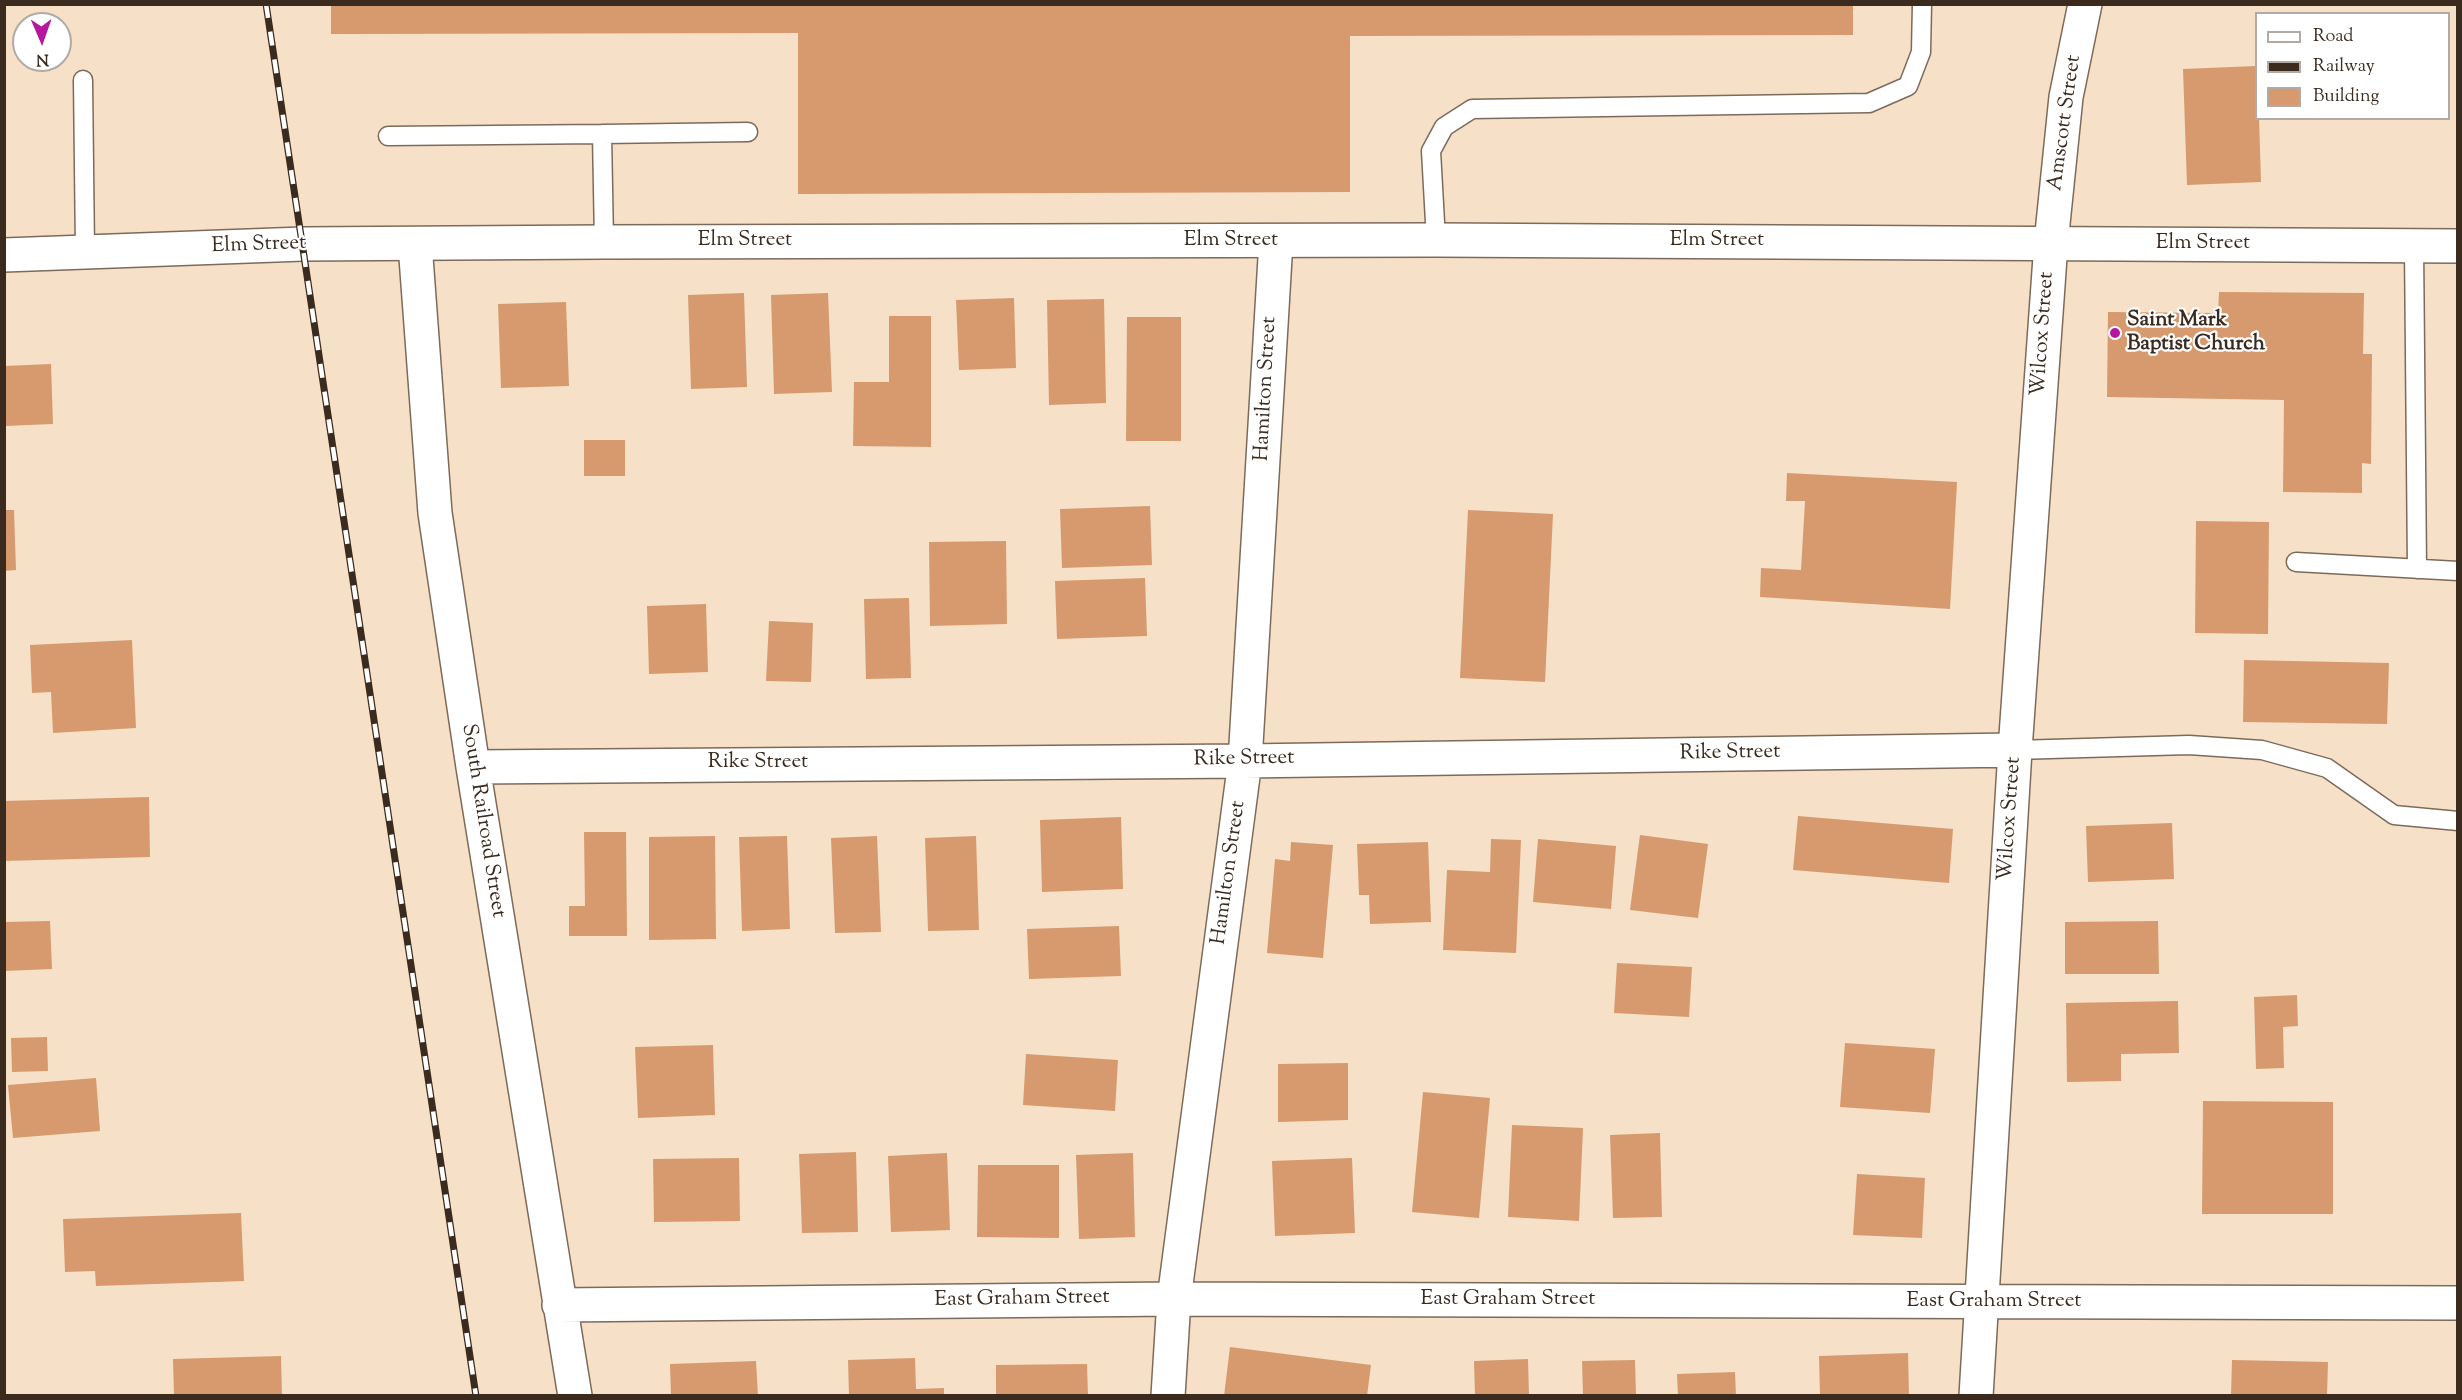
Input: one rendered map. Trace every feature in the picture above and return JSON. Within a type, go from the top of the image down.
[{"type":"street","name":"Amscott Street","points":[[2051,243],[2066,97],[2085,4]]},
{"type":"street","name":"Elm Street","points":[[4,255],[303,244],[604,242],[1436,240],[2457,246]]},
{"type":"street","name":"Hamilton Street","points":[[1168,1395],[1174,1299],[1245,761],[1276,241]]},
{"type":"street","name":"South Railroad Street","points":[[415,243],[435,513],[473,767],[575,1395]]},
{"type":"street","name":"Wilcox Street","points":[[1976,1395],[2015,750],[2051,243]]},
{"type":"street","name":"Rike Street","points":[[473,767],[1245,761],[2015,750]]},
{"type":"street","name":"East Graham Street","points":[[559,1305],[1174,1299],[2457,1303]]},
{"type":"lane","points":[[1436,240],[1431,151],[1444,127],[1472,109],[1869,103],[1908,86],[1921,52],[1922,4]]},
{"type":"lane","points":[[83,80],[86,252]]},
{"type":"lane","points":[[388,136],[748,132]]},
{"type":"lane","points":[[602,134],[604,242]]},
{"type":"lane","points":[[2414,246],[2417,568]]},
{"type":"lane","points":[[2296,562],[2457,571]]},
{"type":"lane","points":[[2015,750],[2189,745],[2262,750],[2327,768],[2394,815],[2457,821]]},
{"type":"building","points":[[331,4],[1853,4],[1853,35],[1350,36],[1350,192],[798,194],[798,33],[331,34]]},
{"type":"building","points":[[2255,66],[2255,120],[2259,120],[2261,182],[2187,185],[2183,69]]},
{"type":"building","points":[[2219,292],[2364,293],[2363,354],[2372,354],[2371,464],[2362,463],[2362,493],[2283,492],[2284,400],[2107,397],[2108,312],[2218,313]]},
{"type":"building","points":[[744,293],[747,387],[691,389],[688,295]]},
{"type":"building","points":[[828,293],[832,392],[774,394],[771,295]]},
{"type":"building","points":[[1014,298],[1016,368],[959,370],[956,300]]},
{"type":"building","points":[[1104,299],[1106,403],[1049,405],[1047,300]]},
{"type":"building","points":[[566,302],[569,386],[501,388],[498,304]]},
{"type":"building","points":[[889,316],[931,316],[931,447],[853,446],[854,382],[889,382]]},
{"type":"building","points":[[1127,317],[1181,317],[1181,441],[1126,441]]},
{"type":"building","points":[[51,364],[53,424],[4,426],[4,366]]},
{"type":"building","points":[[584,440],[625,440],[625,476],[584,476]]},
{"type":"building","points":[[1787,473],[1957,482],[1950,609],[1760,597],[1761,568],[1801,570],[1805,501],[1786,501]]},
{"type":"building","points":[[1150,506],[1152,565],[1062,568],[1060,509]]},
{"type":"building","points":[[4,510],[14,510],[16,570],[4,571]]},
{"type":"building","points":[[1468,510],[1553,514],[1545,682],[1460,678]]},
{"type":"building","points":[[2196,521],[2269,522],[2268,634],[2195,633]]},
{"type":"building","points":[[1006,541],[1007,624],[930,626],[929,542]]},
{"type":"building","points":[[1145,578],[1147,636],[1057,639],[1055,581]]},
{"type":"building","points":[[909,598],[911,678],[866,679],[864,599]]},
{"type":"building","points":[[706,604],[708,672],[649,674],[647,606]]},
{"type":"building","points":[[769,621],[813,623],[811,682],[766,681]]},
{"type":"building","points":[[132,640],[136,728],[53,733],[51,692],[32,693],[30,645]]},
{"type":"building","points":[[2244,660],[2389,663],[2387,724],[2243,722]]},
{"type":"building","points":[[149,797],[150,857],[4,861],[4,801]]},
{"type":"building","points":[[1798,816],[1953,829],[1949,883],[1793,870]]},
{"type":"building","points":[[1121,817],[1123,889],[1042,892],[1040,820]]},
{"type":"building","points":[[2172,823],[2174,879],[2088,882],[2086,826]]},
{"type":"building","points":[[584,832],[626,832],[627,936],[569,936],[569,906],[585,906]]},
{"type":"building","points":[[1640,835],[1708,844],[1698,918],[1630,910]]},
{"type":"building","points":[[715,836],[716,939],[649,940],[649,837]]},
{"type":"building","points":[[787,836],[790,929],[742,931],[739,837]]},
{"type":"building","points":[[877,836],[881,932],[835,933],[831,838]]},
{"type":"building","points":[[976,836],[979,930],[928,931],[925,838]]},
{"type":"building","points":[[1491,839],[1521,840],[1516,953],[1443,950],[1447,870],[1490,872]]},
{"type":"building","points":[[1538,839],[1616,846],[1611,909],[1533,902]]},
{"type":"building","points":[[1291,842],[1333,845],[1323,958],[1267,953],[1275,859],[1290,861]]},
{"type":"building","points":[[1428,842],[1431,922],[1370,924],[1369,895],[1359,895],[1357,844]]},
{"type":"building","points":[[50,921],[52,969],[4,971],[4,922]]},
{"type":"building","points":[[2158,921],[2159,974],[2065,974],[2065,922]]},
{"type":"building","points":[[1119,926],[1121,976],[1029,979],[1027,929]]},
{"type":"building","points":[[1617,963],[1692,967],[1689,1017],[1614,1013]]},
{"type":"building","points":[[2297,995],[2298,1026],[2283,1027],[2284,1068],[2256,1069],[2254,997]]},
{"type":"building","points":[[2178,1001],[2179,1053],[2121,1054],[2121,1081],[2067,1082],[2066,1003]]},
{"type":"building","points":[[47,1037],[48,1071],[12,1072],[11,1038]]},
{"type":"building","points":[[1845,1043],[1935,1049],[1930,1113],[1840,1107]]},
{"type":"building","points":[[713,1045],[715,1115],[638,1118],[635,1047]]},
{"type":"building","points":[[1026,1054],[1118,1060],[1115,1111],[1023,1105]]},
{"type":"building","points":[[1348,1063],[1348,1120],[1278,1122],[1278,1064]]},
{"type":"building","points":[[96,1078],[100,1131],[13,1138],[8,1085]]},
{"type":"building","points":[[1423,1092],[1490,1098],[1479,1218],[1412,1212]]},
{"type":"building","points":[[2203,1101],[2333,1102],[2333,1214],[2202,1214]]},
{"type":"building","points":[[1512,1125],[1583,1128],[1579,1221],[1508,1217]]},
{"type":"building","points":[[1660,1133],[1662,1217],[1613,1218],[1610,1135]]},
{"type":"building","points":[[856,1152],[858,1232],[802,1233],[799,1154]]},
{"type":"building","points":[[947,1153],[950,1230],[891,1232],[888,1156]]},
{"type":"building","points":[[1133,1153],[1135,1237],[1079,1239],[1076,1155]]},
{"type":"building","points":[[739,1158],[740,1221],[654,1222],[653,1159]]},
{"type":"building","points":[[1352,1158],[1355,1233],[1275,1236],[1272,1161]]},
{"type":"building","points":[[978,1165],[1059,1165],[1059,1238],[977,1237]]},
{"type":"building","points":[[1857,1174],[1925,1178],[1922,1238],[1853,1235]]},
{"type":"building","points":[[241,1213],[244,1281],[96,1286],[95,1271],[65,1272],[63,1219]]},
{"type":"building","points":[[1230,1347],[1371,1365],[1367,1396],[1224,1396]]},
{"type":"building","points":[[1908,1353],[1909,1396],[1820,1396],[1819,1356]]},
{"type":"building","points":[[281,1356],[282,1396],[174,1396],[173,1359]]},
{"type":"building","points":[[915,1358],[916,1389],[944,1388],[944,1396],[849,1396],[848,1360]]},
{"type":"building","points":[[1528,1359],[1529,1396],[1475,1396],[1474,1361]]},
{"type":"building","points":[[1635,1360],[1636,1396],[1583,1396],[1582,1361]]},
{"type":"building","points":[[2232,1360],[2328,1362],[2327,1396],[2231,1396]]},
{"type":"building","points":[[756,1361],[758,1396],[671,1396],[670,1364]]},
{"type":"building","points":[[1087,1364],[1088,1396],[996,1396],[996,1365]]},
{"type":"building","points":[[1735,1372],[1736,1396],[1678,1396],[1677,1374]]},
{"type":"railway","points":[[266,4],[476,1396]]},
{"type":"place","name":"Saint Mark Baptist Church","points":[[2115,333]]}]
